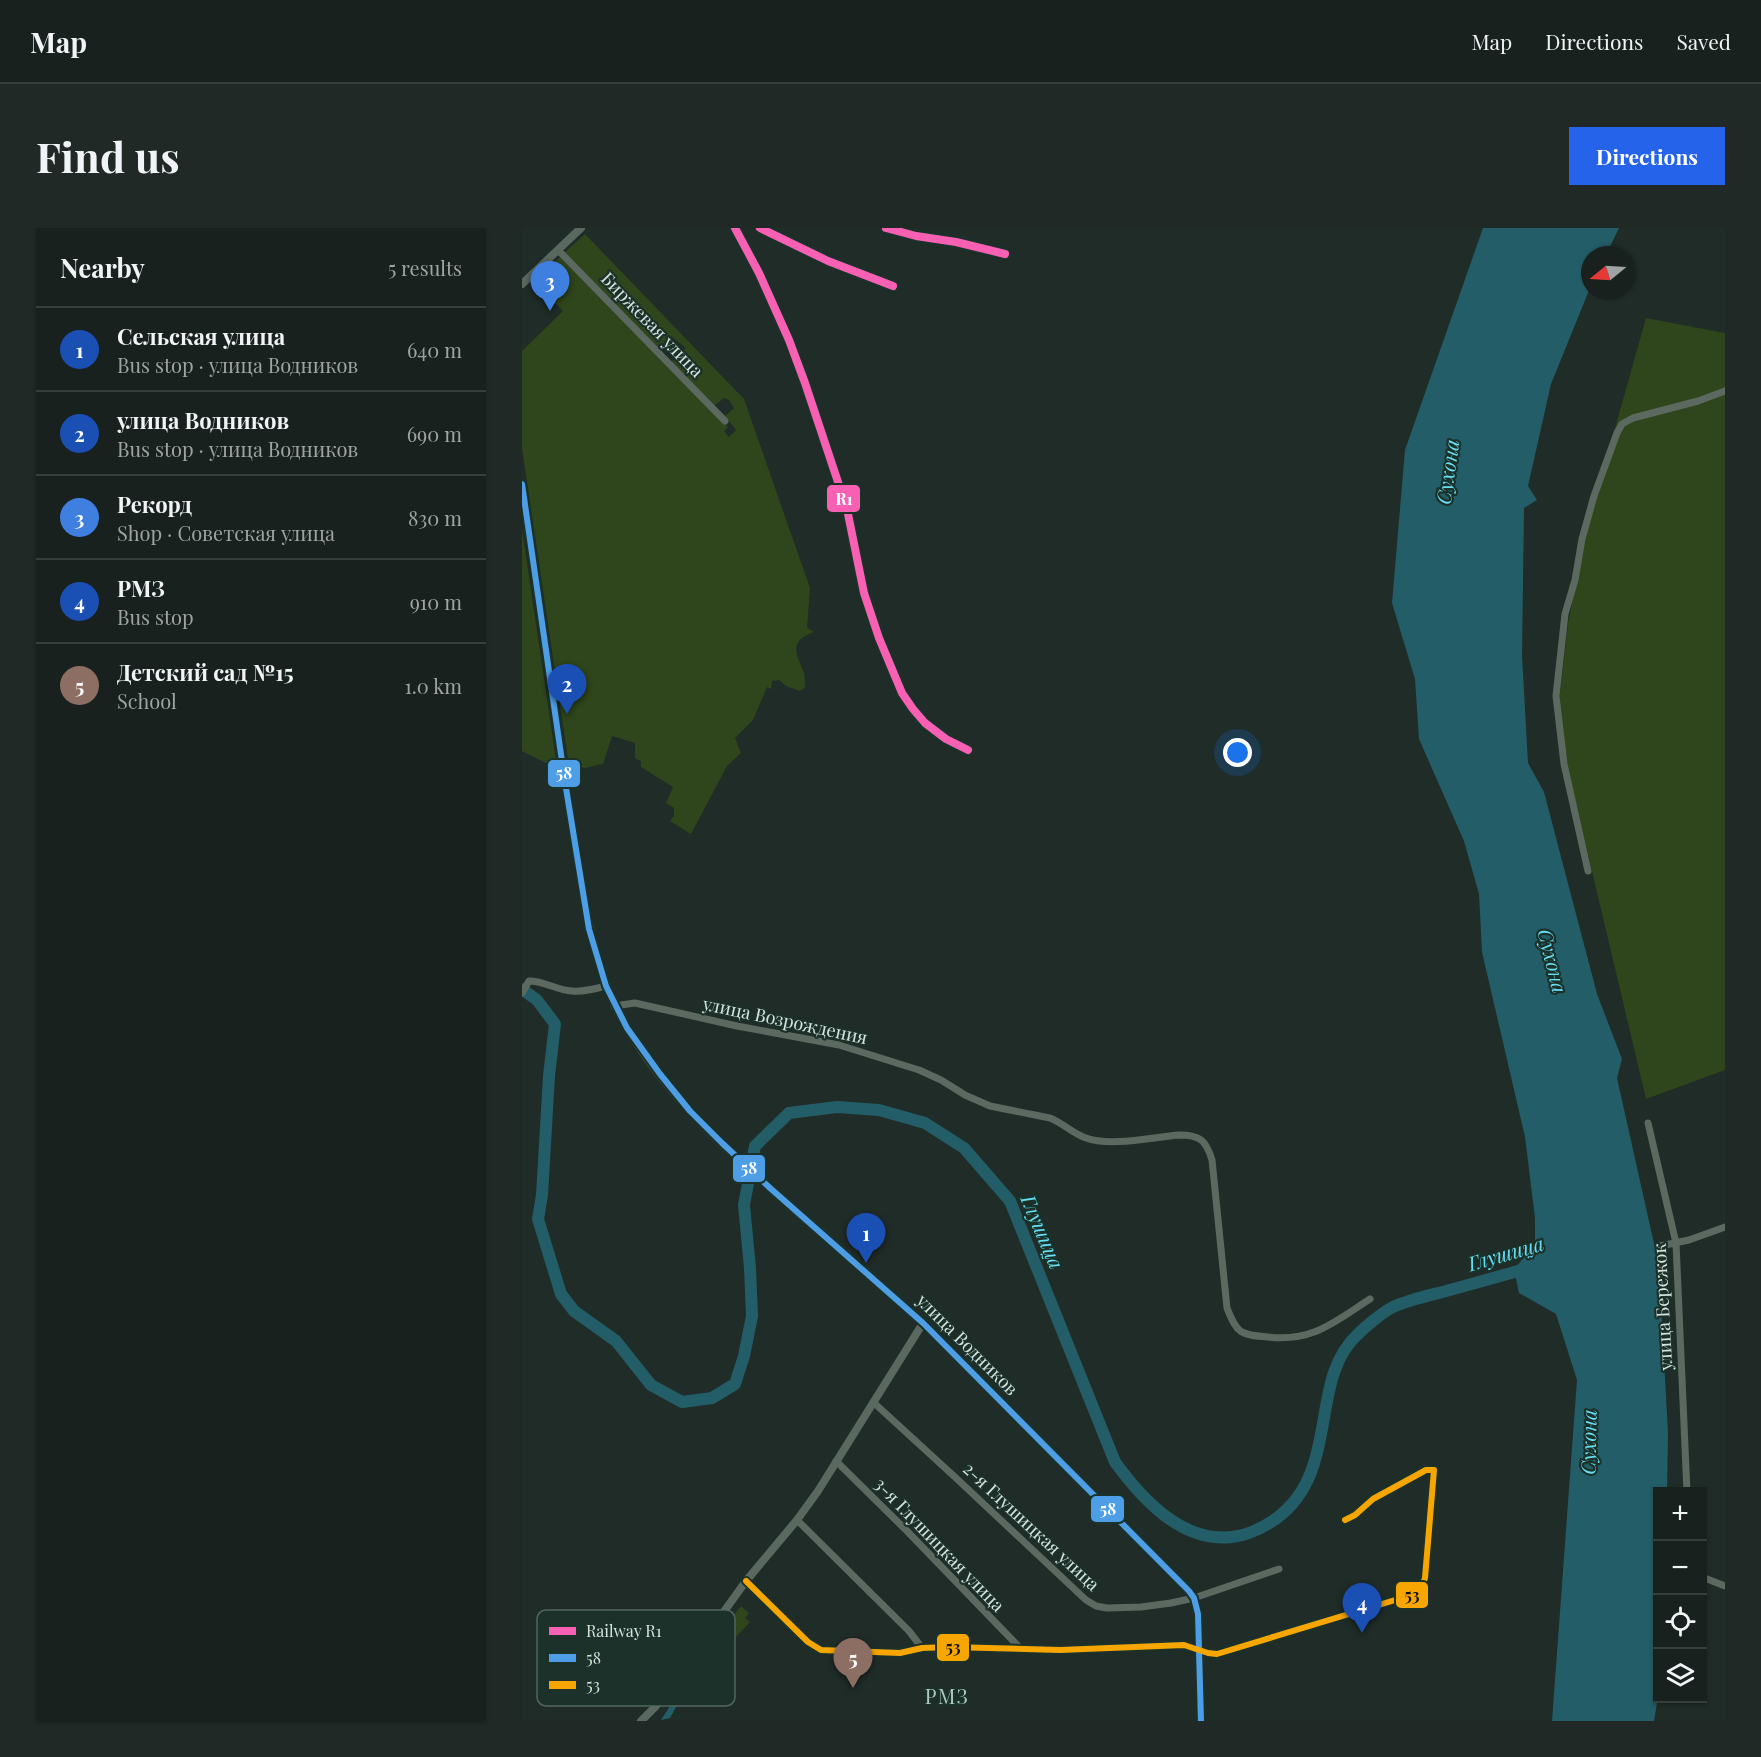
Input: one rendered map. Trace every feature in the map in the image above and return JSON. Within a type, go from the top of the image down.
[{"type":"main road","points":[[522,284],[581,228]]},
{"type":"main road","name":"улица Водников","points":[[522,484],[565,782],[586,908],[592,939],[614,1005],[627,1028],[690,1111],[770,1188],[923,1323]]},
{"type":"main road","points":[[725,1610],[797,1520],[923,1323]]},
{"type":"main road","points":[[641,1721],[656,1706]]},
{"type":"street","name":"Биржевая улица","points":[[558,250],[725,421]]},
{"type":"street","points":[[1588,871],[1564,764],[1556,696],[1565,614],[1594,496],[1622,424],[1633,418],[1698,401],[1725,391]]},
{"type":"street","points":[[522,993],[529,981],[539,981],[570,992],[606,986]]},
{"type":"street","name":"улица Возрождения","points":[[614,1005],[635,1003],[839,1046],[919,1070],[990,1106],[1050,1118],[1088,1139],[1108,1142],[1179,1135],[1198,1138],[1207,1144],[1212,1160],[1227,1308],[1238,1330],[1255,1336],[1295,1338],[1324,1328],[1370,1299]]},
{"type":"street","name":"улица Бережок","points":[[1648,1123],[1676,1243],[1688,1487]]},
{"type":"street","points":[[1660,1246],[1689,1240],[1725,1227]]},
{"type":"street","name":"улица Водников","points":[[923,1323],[1182,1583],[1194,1598]]},
{"type":"street","name":"2-я Глушицкая улица","points":[[873,1402],[1091,1604],[1102,1608],[1141,1607],[1194,1598]]},
{"type":"street","name":"3-я Глушицкая улица","points":[[836,1461],[1021,1649]]},
{"type":"street","points":[[746,1581],[815,1648],[821,1650],[900,1653],[922,1648],[988,1647],[1060,1650],[1184,1645],[1216,1654],[1418,1592],[1425,1578],[1434,1470],[1426,1470],[1373,1499],[1355,1515],[1345,1520]]},
{"type":"street","points":[[797,1520],[909,1630],[922,1648]]},
{"type":"street","points":[[1201,1721],[1198,1614],[1194,1598],[1279,1569]]},
{"type":"street","points":[[1707,1579],[1725,1586]]},
{"type":"green space","points":[[585,234],[744,399],[810,588],[807,628],[814,632],[800,640],[796,649],[804,673],[805,688],[800,691],[786,686],[779,680],[772,681],[771,689],[767,687],[753,720],[735,738],[741,753],[727,766],[691,834],[670,821],[674,816],[674,808],[666,803],[673,787],[641,767],[641,761],[635,758],[635,743],[612,736],[603,764],[582,768],[568,759],[522,448],[522,351],[563,311],[535,282],[560,257],[728,427],[724,431],[729,437],[736,430],[725,416],[734,408],[729,400],[724,398],[714,406],[671,362],[686,348],[671,336],[658,348],[564,253]]},
{"type":"green space","points":[[1646,318],[1725,333],[1725,1070],[1646,1099],[1567,766],[1559,703],[1568,623],[1590,517]]},
{"type":"green space","points":[[522,529],[557,767],[522,751]]},
{"type":"green space","points":[[741,1606],[749,1613],[745,1618],[750,1622],[737,1636],[735,1634],[735,1614]]},
{"type":"water","name":"Сухона","points":[[1483,228],[1619,228],[1610,246],[1581,246],[1581,300],[1585,300],[1551,384],[1528,486],[1537,500],[1524,508],[1522,655],[1528,763],[1544,792],[1597,994],[1622,1059],[1617,1078],[1659,1266],[1668,1433],[1667,1487],[1653,1487],[1653,1703],[1657,1703],[1654,1721],[1552,1721],[1577,1380],[1556,1314],[1519,1293],[1514,1269],[1535,1245],[1535,1218],[1525,1137],[1482,952],[1479,894],[1464,841],[1419,739],[1415,679],[1392,603],[1405,450]]},
{"type":"water","points":[[670,1706],[677,1706],[670,1718],[661,1720]]},
{"type":"waterway","name":"Глушица","points":[[522,989],[537,1000],[555,1024],[549,1076],[542,1195],[538,1219],[561,1294],[574,1311],[616,1341],[651,1385],[682,1402],[712,1398],[735,1384],[744,1356],[752,1316],[744,1205],[755,1146],[789,1113],[837,1107],[879,1110],[925,1123],[964,1148],[1010,1201],[1115,1462],[1138,1490],[1165,1516],[1196,1533],[1214,1537],[1232,1537],[1256,1530],[1277,1518],[1297,1498],[1310,1476],[1318,1451],[1333,1376],[1342,1354],[1357,1335],[1393,1307],[1529,1268]]},
{"type":"rail line","name":"R1","points":[[735,228],[759,273],[789,340],[805,383],[847,509],[864,593],[879,638],[902,693],[925,723],[946,739],[968,750]]},
{"type":"rail line","name":"R1","points":[[760,228],[828,261],[893,286]]},
{"type":"rail line","name":"R1","points":[[886,228],[1005,254]]},
{"type":"transit line","name":"58","points":[[522,484],[565,782],[589,929],[606,986],[627,1028],[690,1111],[770,1188],[923,1323],[1189,1591],[1194,1598],[1198,1614],[1201,1721]]},
{"type":"transit line","name":"53","points":[[746,1581],[808,1642],[821,1650],[900,1653],[922,1648],[949,1647],[1060,1650],[1184,1645],[1217,1654],[1415,1594],[1425,1578],[1434,1470],[1426,1470],[1373,1499],[1355,1515],[1345,1520]]},
{"type":"place","name":"Рекорд","points":[[550,311]]},
{"type":"place","name":"улица Водников","points":[[567,714]]},
{"type":"place","name":"Сельская улица","points":[[866,1263]]},
{"type":"place","name":"РМЗ","points":[[1362,1633]]},
{"type":"place","name":"Детский сад №15","points":[[853,1688]]},
{"type":"district","name":"РМЗ","points":[[947,1697]]}]
